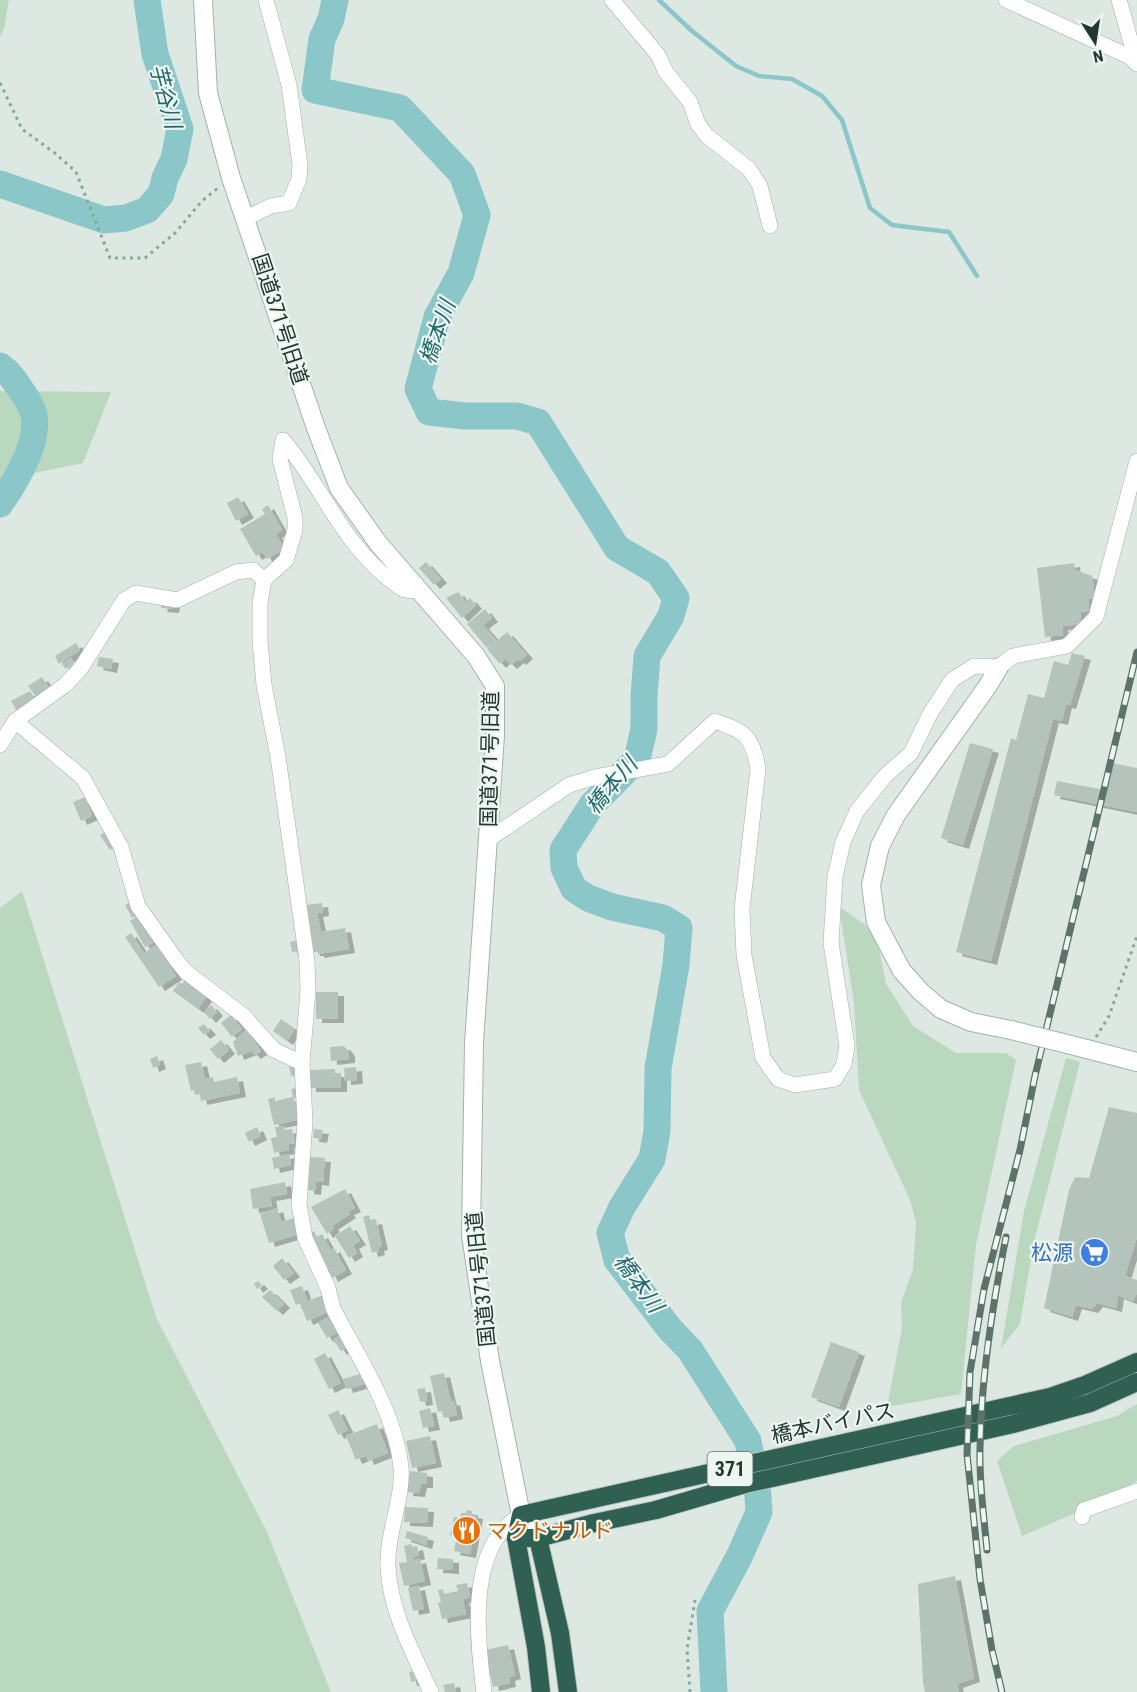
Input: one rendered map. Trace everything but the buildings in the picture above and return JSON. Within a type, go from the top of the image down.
[{"type":"highway","name":"橋本バイパス","points":[[521,1515],[1050,1397],[1085,1385],[1137,1362]]},
{"type":"highway","name":"橋本バイパス","points":[[516,1538],[538,1538],[656,1510],[745,1484],[1053,1414],[1090,1402],[1137,1382]]},
{"type":"highway","points":[[521,1515],[516,1538],[536,1647],[541,1692]]},
{"type":"highway","points":[[538,1538],[560,1633],[568,1692]]},
{"type":"street","name":"国道371号旧道","points":[[203,0],[208,93],[231,178],[316,428],[339,488],[378,543],[476,656],[495,686],[495,735],[489,839],[474,1043],[471,1235],[490,1361],[521,1515]]},
{"type":"street","points":[[246,218],[271,206],[289,203],[299,179],[300,165],[289,85],[266,0]]},
{"type":"street","points":[[612,0],[658,55],[666,72],[690,102],[698,124],[707,136],[749,169],[760,186],[770,226]]},
{"type":"street","points":[[1006,0],[1130,57],[1137,64]]},
{"type":"street","points":[[1119,0],[1131,43],[1137,52]]},
{"type":"street","points":[[419,591],[403,590],[379,571],[359,550],[339,524],[298,458],[283,440],[280,459],[293,510],[295,530],[286,560],[264,580],[260,603],[262,667],[307,961],[308,991],[302,1063],[305,1122],[299,1203],[305,1238],[328,1288],[333,1308],[389,1416],[397,1444],[401,1476],[387,1567],[396,1611],[431,1692]]},
{"type":"street","points":[[1137,461],[1096,617],[1067,646],[1013,656],[999,667],[896,815],[879,846],[871,885],[876,922],[902,971],[941,1009],[971,1022],[1137,1062]]},
{"type":"street","points":[[0,745],[15,721],[65,685],[81,668],[124,600],[136,593],[177,600],[244,571],[253,570],[264,580]]},
{"type":"street","points":[[489,839],[570,785],[595,777],[669,764],[715,721],[740,730],[755,750],[758,769],[742,909],[744,955],[763,1058],[778,1079],[795,1085],[835,1078],[844,1064],[847,1046],[831,943],[834,886],[843,842],[857,811],[885,776],[911,753],[930,714],[952,680],[974,666],[999,667]]},
{"type":"street","points":[[15,721],[83,778],[121,847],[138,906],[186,972],[244,1016],[274,1050],[302,1063]]},
{"type":"street","points":[[1082,1517],[1084,1510],[1137,1491]]},
{"type":"street","points":[[484,1692],[477,1628],[483,1578],[498,1535],[508,1523],[521,1515],[538,1538]]},
{"type":"path","points":[[0,83],[22,129],[76,172],[110,258],[145,258],[175,233],[202,201],[231,178]]},
{"type":"path","points":[[1083,1048],[1109,1016],[1137,936]]},
{"type":"path","points":[[690,1692],[687,1649],[695,1600]]},
{"type":"green space","points":[[0,0],[9,0],[4,29],[0,37]]},
{"type":"green space","points":[[0,391],[111,392],[83,463],[0,480]]},
{"type":"green space","points":[[22,891],[156,1317],[267,1532],[331,1692],[0,1692],[0,908]]},
{"type":"green space","points":[[839,906],[868,927],[879,948],[886,984],[913,1026],[956,1053],[1006,1053],[1016,1060],[976,1245],[961,1394],[887,1407],[902,1328],[901,1303],[913,1269],[916,1223],[910,1200],[859,1090],[854,1003]]},
{"type":"green space","points":[[1066,1058],[1080,1062],[1034,1242],[1020,1324],[1001,1348],[1024,1211]]},
{"type":"green space","points":[[1137,1404],[1137,1481],[1108,1499],[1022,1536],[997,1461],[1014,1446],[1117,1416]]},
{"type":"waterway","name":"芋谷川","points":[[0,184],[104,220],[126,218],[147,210],[161,194],[165,178],[174,159],[180,129],[155,54],[147,0]]},
{"type":"waterway","name":"橋本川","points":[[335,0],[331,19],[322,39],[315,90],[400,108],[462,174],[477,215],[461,273],[437,317],[418,389],[429,412],[465,416],[517,416],[538,422],[617,548],[658,572],[676,598],[671,616],[647,656],[644,729],[637,759],[592,805],[563,850],[564,868],[574,889],[588,898],[612,907],[663,918],[679,928],[676,965],[658,1068],[657,1131],[652,1159],[622,1207],[610,1233],[617,1260],[669,1328],[690,1350],[748,1441],[759,1512],[739,1557],[710,1611],[714,1692]]},
{"type":"waterway","points":[[659,0],[692,31],[736,66],[759,76],[792,79],[822,96],[842,120],[870,208],[892,225],[949,232],[977,276]]},
{"type":"waterway","name":"芋谷川","points":[[0,366],[12,377],[29,402],[35,426],[25,461],[0,504]]},
{"type":"railway","points":[[1002,1692],[980,1579],[967,1454],[970,1372],[984,1289],[1020,1150],[1035,1076],[1137,652]]},
{"type":"railway","points":[[987,1550],[980,1474],[981,1422],[988,1342],[1006,1237]]},
{"type":"place","name":"松源","points":[[1094,1253]]},
{"type":"place","name":"マクドナルド","points":[[466,1531]]}]
